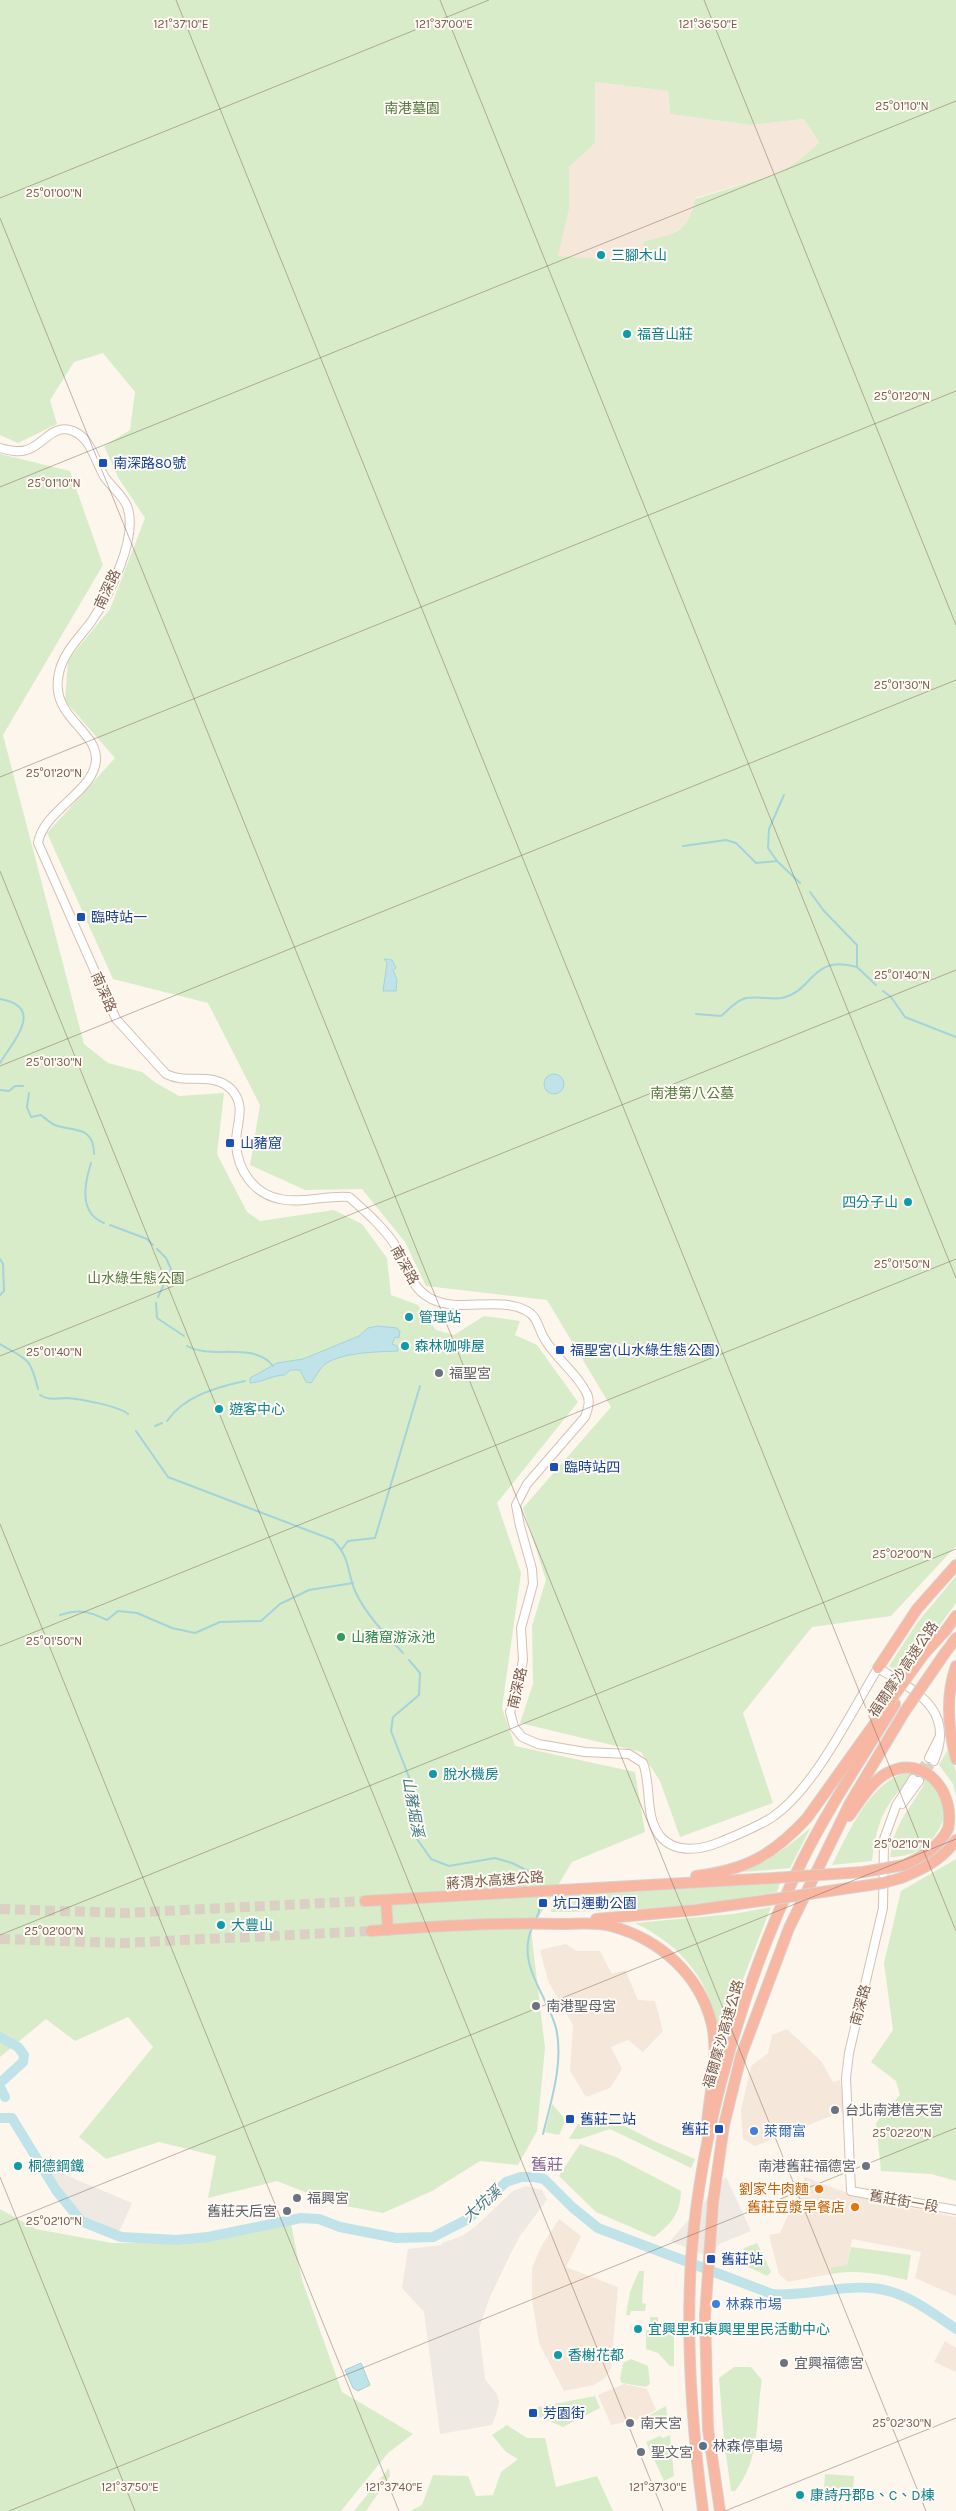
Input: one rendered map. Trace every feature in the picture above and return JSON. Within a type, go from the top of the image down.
[{"type":"highway","points":[[878,1668],[917,1609],[956,1565]]},
{"type":"highway","name":"福爾摩沙高速公路","points":[[703,2511],[691,2381],[689,2308],[694,2223],[705,2154],[729,2054],[750,1986],[775,1921],[804,1858],[893,1703],[924,1654],[956,1616]]},
{"type":"highway","name":"福爾摩沙高速公路","points":[[720,2511],[708,2429],[705,2316],[718,2161],[724,2125],[741,2056],[789,1928],[850,1803],[905,1711],[956,1638]]},
{"type":"highway","points":[[956,1666],[949,1700],[950,1727],[956,1759]]},
{"type":"highway","points":[[626,1885],[714,1874],[756,1861],[776,1849],[807,1818],[893,1703]]},
{"type":"highway","points":[[626,1885],[863,1872],[904,1865],[936,1845],[948,1829],[951,1818],[949,1794],[937,1777],[927,1771],[908,1767],[899,1768],[879,1778],[831,1842]]},
{"type":"highway","points":[[550,1924],[768,1900],[883,1883],[930,1866],[950,1849],[956,1840]]},
{"type":"highway","name":"蔣渭水高速公路","points":[[365,1901],[626,1885]]},
{"type":"highway","points":[[386,1901],[388,1930]]},
{"type":"highway","points":[[371,1932],[452,1926],[609,1925],[652,1942],[685,1971],[701,1995],[712,2025],[715,2048],[705,2154]]},
{"type":"main road","name":"南深路","points":[[0,448],[26,450],[60,430],[72,430],[80,434],[90,447],[106,480],[125,500],[131,520],[128,540],[106,598],[66,655],[58,675],[57,684],[60,701],[69,718],[92,742],[96,754],[95,767],[89,778],[40,831],[38,843],[116,1019],[166,1074],[174,1078],[218,1080],[230,1088],[239,1098],[241,1111],[236,1143],[244,1174],[254,1187],[268,1196],[282,1200],[349,1197],[390,1239],[399,1251],[406,1272],[415,1286],[425,1296],[446,1303],[510,1307],[525,1310],[538,1323],[543,1337],[587,1393],[589,1405],[585,1417],[528,1484],[516,1505],[532,1569],[533,1584],[521,1628],[523,1660],[510,1712],[514,1727],[522,1737],[538,1744],[585,1752],[629,1754],[644,1763],[648,1777],[650,1815],[657,1830],[668,1843],[684,1849],[697,1850],[752,1828],[772,1817],[794,1798],[816,1770],[878,1668]]},
{"type":"main road","points":[[878,1668],[932,1703],[937,1710],[942,1728],[942,1741],[932,1759]]},
{"type":"main road","name":"南深路","points":[[851,2191],[846,2078],[849,2053],[881,1917],[884,1847],[889,1822],[896,1806],[916,1780]]},
{"type":"main road","name":"舊莊街一段","points":[[851,2191],[956,2210]]},
{"type":"shaded area","points":[[595,82],[668,91],[670,114],[751,125],[804,119],[819,144],[779,173],[695,198],[692,217],[681,228],[667,237],[644,241],[640,261],[557,256],[569,209],[569,167],[595,143]]},
{"type":"shaded area","points":[[566,1944],[576,1951],[600,1951],[612,1974],[625,1970],[638,2000],[655,2001],[663,2031],[643,2052],[628,2040],[611,2047],[622,2069],[610,2088],[586,2097],[570,2071],[573,2025],[548,1981],[540,1950]]},
{"type":"shaded area","points":[[787,2029],[821,2061],[833,2082],[840,2080],[844,2111],[755,2146],[743,2139],[741,2110],[751,2066],[768,2053],[772,2035]]},
{"type":"shaded area","points":[[55,2167],[60,2172],[132,2203],[120,2230],[112,2230],[91,2223],[78,2214],[66,2202],[51,2176]]},
{"type":"shaded area","points":[[726,2177],[751,2231],[719,2244],[710,2257],[670,2241]]},
{"type":"shaded area","points":[[805,2177],[858,2197],[956,2217],[956,2296],[915,2278],[921,2252],[852,2239],[847,2265],[831,2267],[831,2274],[788,2282],[779,2274],[769,2235],[780,2233]]},
{"type":"shaded area","points":[[526,2186],[542,2190],[547,2200],[520,2236],[511,2253],[489,2299],[479,2329],[485,2379],[497,2394],[499,2403],[496,2415],[492,2425],[440,2434],[424,2312],[402,2288],[408,2249],[442,2245],[442,2243],[462,2236],[475,2227],[513,2191]]},
{"type":"shaded area","name":"香榭花都","points":[[559,2219],[581,2236],[566,2267],[618,2287],[611,2368],[605,2378],[594,2385],[564,2391],[539,2343],[532,2299],[532,2268],[541,2247]]},
{"type":"shaded area","points":[[945,2341],[956,2348],[956,2372],[934,2362]]},
{"type":"shaded area","points":[[624,2384],[647,2389],[656,2410],[636,2420],[611,2425],[598,2395]]},
{"type":"green space","points":[[0,0],[956,0],[956,1546],[891,1616],[812,1627],[743,1713],[773,1803],[680,1837],[660,1781],[641,1752],[520,1723],[533,1684],[532,1626],[546,1580],[523,1508],[611,1407],[547,1300],[426,1286],[405,1242],[362,1189],[305,1190],[250,1165],[260,1105],[208,1003],[113,979],[47,833],[115,758],[65,701],[68,660],[110,609],[145,518],[119,479],[104,446],[130,430],[135,392],[103,353],[74,362],[50,400],[57,424],[18,443],[0,435]],"holes":[[[595,82],[668,91],[670,114],[751,125],[804,119],[819,143],[798,161],[779,173],[695,199],[689,219],[679,230],[664,237],[644,241],[640,261],[558,256],[569,209],[569,167],[595,143]]]},
{"type":"green space","name":"山水綠生態公園","points":[[0,454],[70,471],[103,565],[3,735],[84,1044],[108,1063],[142,1072],[156,1083],[179,1096],[224,1093],[217,1154],[247,1212],[260,1221],[334,1210],[362,1224],[387,1258],[391,1295],[418,1305],[436,1330],[454,1335],[484,1316],[520,1321],[515,1335],[537,1345],[578,1402],[497,1503],[521,1573],[502,1708],[515,1746],[635,1772],[645,1832],[572,1862],[531,1930],[545,2048],[537,2131],[518,2165],[480,2161],[432,2191],[383,2213],[335,2204],[277,2181],[208,2198],[216,2156],[159,2142],[106,2159],[79,2137],[153,2047],[128,2017],[75,2041],[46,2019],[0,2057]]},
{"type":"green space","points":[[956,1576],[956,1603],[903,1675],[889,1666],[917,1623]]},
{"type":"green space","points":[[949,1747],[956,1772],[956,1796],[953,1784],[939,1765]]},
{"type":"green space","points":[[913,1771],[938,1783],[945,1814],[935,1836],[919,1850],[898,1857],[890,1857],[892,1844],[899,1825],[925,1782],[914,1776],[889,1804],[879,1824],[872,1861],[832,1865],[854,1822],[873,1795],[898,1775]]},
{"type":"green space","points":[[811,1827],[790,1868],[743,1872],[779,1852]]},
{"type":"green space","points":[[956,1859],[956,2181],[931,2174],[881,2171],[876,2123],[900,2095],[896,2081],[871,2062],[893,2030],[884,1963],[901,1891]]},
{"type":"green space","points":[[780,1883],[777,1892],[721,1901],[608,1911],[551,1912],[554,1896]]},
{"type":"green space","points":[[771,1907],[735,2000],[723,2050],[713,2008],[697,1974],[671,1946],[635,1923],[733,1914]]},
{"type":"green space","points":[[552,2104],[566,2120],[559,2135],[545,2132]]},
{"type":"green space","points":[[609,2118],[695,2159],[691,2168],[610,2129],[580,2139],[569,2139],[578,2124],[586,2125]]},
{"type":"green space","points":[[580,2144],[616,2157],[681,2191],[677,2212],[666,2227],[654,2237],[596,2212],[559,2176]]},
{"type":"green space","points":[[0,2209],[36,2229],[112,2243],[162,2243],[237,2231],[290,2218],[302,2280],[342,2392],[413,2434],[388,2453],[341,2511],[0,2511]]},
{"type":"green space","points":[[757,2243],[771,2272],[767,2276],[740,2263],[744,2248]]},
{"type":"green space","points":[[851,2247],[911,2255],[907,2280],[860,2272],[831,2274],[831,2267],[847,2265]]},
{"type":"green space","points":[[639,2271],[644,2271],[642,2303],[646,2304],[645,2311],[631,2311],[630,2315],[626,2315],[630,2292]]},
{"type":"green space","points":[[650,2317],[658,2317],[659,2331],[674,2332],[674,2366],[670,2366],[658,2353],[646,2349],[646,2330],[651,2330]]},
{"type":"green space","points":[[631,2359],[648,2366],[650,2384],[646,2387],[622,2383],[620,2379],[623,2363]]},
{"type":"green space","points":[[734,2367],[751,2367],[762,2380],[754,2452],[744,2478],[735,2491],[731,2491],[724,2440],[719,2378]]},
{"type":"green space","points":[[595,2396],[600,2408],[563,2427],[528,2412],[538,2407]]},
{"type":"green space","points":[[666,2406],[668,2423],[653,2432],[648,2416]]},
{"type":"green space","points":[[507,2425],[527,2438],[545,2438],[556,2487],[597,2476],[613,2511],[410,2511],[422,2505],[433,2475],[468,2476],[476,2496],[493,2495],[501,2472],[518,2459],[506,2452],[492,2435]]},
{"type":"green space","points":[[670,2435],[674,2476],[664,2481],[646,2442],[660,2436],[663,2438]]},
{"type":"green space","points":[[389,2468],[390,2476],[366,2511],[354,2511]]},
{"type":"green space","points":[[825,2474],[854,2476],[853,2491],[824,2490]]},
{"type":"water","points":[[384,959],[392,960],[396,968],[393,970],[397,980],[396,991],[383,991],[387,963]]},
{"type":"water","points":[[554,1074],[561,1077],[564,1084],[561,1091],[554,1094],[547,1091],[544,1084],[547,1077]]},
{"type":"water","points":[[378,1326],[397,1328],[400,1332],[399,1338],[395,1337],[392,1344],[397,1346],[398,1351],[360,1353],[332,1360],[323,1366],[311,1383],[306,1382],[300,1370],[290,1370],[285,1375],[250,1383],[250,1378],[277,1363],[303,1359],[359,1336],[368,1328]]},
{"type":"water","points":[[361,2363],[370,2385],[358,2391],[353,2388],[345,2370]]},
{"type":"waterway","points":[[777,861],[768,848],[769,829],[784,795]]},
{"type":"waterway","points":[[683,846],[726,840],[736,843],[756,863],[777,861],[800,883]]},
{"type":"waterway","points":[[810,892],[824,911],[857,945],[857,967],[876,985]]},
{"type":"waterway","points":[[696,1014],[721,1016],[734,1004],[743,999],[752,997],[782,998],[793,994],[821,969],[830,965],[842,964],[857,967]]},
{"type":"waterway","points":[[883,991],[891,997],[905,1017],[956,1037]]},
{"type":"waterway","name":"山豬堀溪","points":[[0,999],[14,1003],[21,1009],[24,1017],[18,1035],[0,1063]]},
{"type":"waterway","name":"山豬堀溪","points":[[0,1090],[9,1091],[15,1086],[23,1086]]},
{"type":"waterway","name":"山豬堀溪","points":[[29,1093],[27,1107],[31,1117],[41,1115],[55,1125],[81,1131],[90,1138],[94,1154]]},
{"type":"waterway","name":"山豬堀溪","points":[[91,1163],[85,1189],[87,1205],[90,1212],[104,1223]]},
{"type":"waterway","name":"山豬堀溪","points":[[110,1225],[147,1239],[153,1245]]},
{"type":"waterway","name":"山豬堀溪","points":[[157,1249],[166,1258],[171,1269],[158,1297]]},
{"type":"waterway","points":[[0,1259],[3,1264],[4,1291],[0,1295]]},
{"type":"waterway","name":"山豬堀溪","points":[[156,1303],[157,1318],[184,1336]]},
{"type":"waterway","points":[[0,1344],[30,1364],[38,1389]]},
{"type":"waterway","name":"山豬堀溪","points":[[187,1346],[208,1352],[244,1352],[255,1354],[273,1366]]},
{"type":"waterway","name":"山豬堀溪","points":[[167,1421],[174,1412],[192,1399],[223,1386],[245,1381]]},
{"type":"waterway","points":[[342,1549],[348,1541],[375,1538],[420,1386]]},
{"type":"waterway","points":[[40,1395],[50,1399],[67,1398],[99,1403],[128,1414]]},
{"type":"waterway","name":"山豬堀溪","points":[[155,1426],[162,1423]]},
{"type":"waterway","name":"山豬堀溪","points":[[136,1431],[168,1477],[333,1540],[346,1560],[353,1586],[360,1601],[377,1625],[403,1653]]},
{"type":"waterway","points":[[60,1615],[84,1612],[107,1620],[118,1611],[137,1613],[172,1628],[195,1633],[220,1622],[261,1621],[280,1604],[309,1590],[353,1583]]},
{"type":"waterway","name":"山豬堀溪","points":[[409,1660],[420,1673],[419,1695],[393,1717],[391,1731],[409,1777],[415,1836],[431,1859],[449,1866],[495,1858],[512,1863],[532,1873],[540,1883],[540,1887]]},
{"type":"waterway","name":"山豬堀溪","points":[[536,1919],[539,1912],[539,1894]]},
{"type":"waterway","name":"山豬堀溪","points":[[532,1928],[528,1942],[530,1967],[552,2015],[558,2041],[556,2081],[543,2134]]},
{"type":"waterway","points":[[0,2037],[18,2047],[24,2055],[23,2062],[0,2083]]},
{"type":"waterway","points":[[0,2087],[5,2097]]},
{"type":"waterway","name":"大坑溪","points":[[0,2118],[12,2118],[56,2190],[81,2221],[121,2237],[177,2240],[208,2237],[301,2218],[319,2219],[340,2227],[396,2238],[433,2237],[468,2219],[506,2182],[521,2177],[534,2177],[544,2179],[572,2207],[598,2228],[772,2294],[797,2294],[859,2288],[883,2290],[916,2302],[956,2329]]},
{"type":"waterway","name":"山豬堀溪","points":[[534,2177],[535,2172]]},
{"type":"tunnel","points":[[913,1779],[929,1758]]},
{"type":"tunnel","points":[[919,1781],[934,1761]]},
{"type":"tunnel","points":[[0,1909],[127,1913],[365,1901]]},
{"type":"tunnel","points":[[0,1939],[125,1943],[371,1931]]},
{"type":"place","name":"三腳木山","points":[[601,255]]},
{"type":"place","name":"福音山莊","points":[[627,334]]},
{"type":"place","name":"南深路80號","points":[[103,463]]},
{"type":"place","name":"臨時站一","points":[[81,917]]},
{"type":"place","name":"山豬窟","points":[[230,1143]]},
{"type":"place","name":"四分子山","points":[[908,1202]]},
{"type":"place","name":"管理站","points":[[409,1317]]},
{"type":"place","name":"森林咖啡屋","points":[[405,1346]]},
{"type":"place","name":"福聖宮(山水綠生態公園)","points":[[560,1350]]},
{"type":"place","name":"福聖宮","points":[[439,1373]]},
{"type":"place","name":"遊客中心","points":[[219,1409]]},
{"type":"place","name":"臨時站四","points":[[554,1467]]},
{"type":"place","name":"山豬窟游泳池","points":[[341,1637]]},
{"type":"place","name":"脫水機房","points":[[433,1774]]},
{"type":"place","name":"坑口運動公園","points":[[543,1903]]},
{"type":"place","name":"大豐山","points":[[221,1925]]},
{"type":"place","name":"南港聖母宮","points":[[536,2006]]},
{"type":"place","name":"台北南港信天宮","points":[[835,2110]]},
{"type":"place","name":"舊莊二站","points":[[570,2119]]},
{"type":"place","name":"舊莊","points":[[719,2129]]},
{"type":"place","name":"萊爾富","points":[[754,2131]]},
{"type":"place","name":"桐德鋼鐵","points":[[18,2166]]},
{"type":"place","name":"南港舊莊福德宮","points":[[866,2166]]},
{"type":"place","name":"劉家牛肉麵","points":[[819,2189]]},
{"type":"place","name":"福興宮","points":[[297,2198]]},
{"type":"place","name":"舊莊豆漿早餐店","points":[[855,2207]]},
{"type":"place","name":"舊莊天后宮","points":[[287,2211]]},
{"type":"place","name":"舊莊站","points":[[711,2259]]},
{"type":"place","name":"林森市場","points":[[716,2304]]},
{"type":"place","name":"宜興里和東興里里民活動中心","points":[[638,2329]]},
{"type":"place","name":"香榭花都","points":[[558,2355]]},
{"type":"place","name":"宜興福德宮","points":[[784,2363]]},
{"type":"place","name":"芳園街","points":[[533,2413]]},
{"type":"place","name":"南天宮","points":[[630,2423]]},
{"type":"place","name":"林森停車場","points":[[703,2446]]},
{"type":"place","name":"聖文宮","points":[[641,2452]]},
{"type":"place","name":"康詩丹郡B、C、D棟","points":[[800,2495]]},
{"type":"district","name":"舊莊","points":[[547,2164]]},
{"type":"park label","name":"南港墓園","points":[[412,108]]},
{"type":"park label","name":"南港第八公墓","points":[[692,1093]]}]
